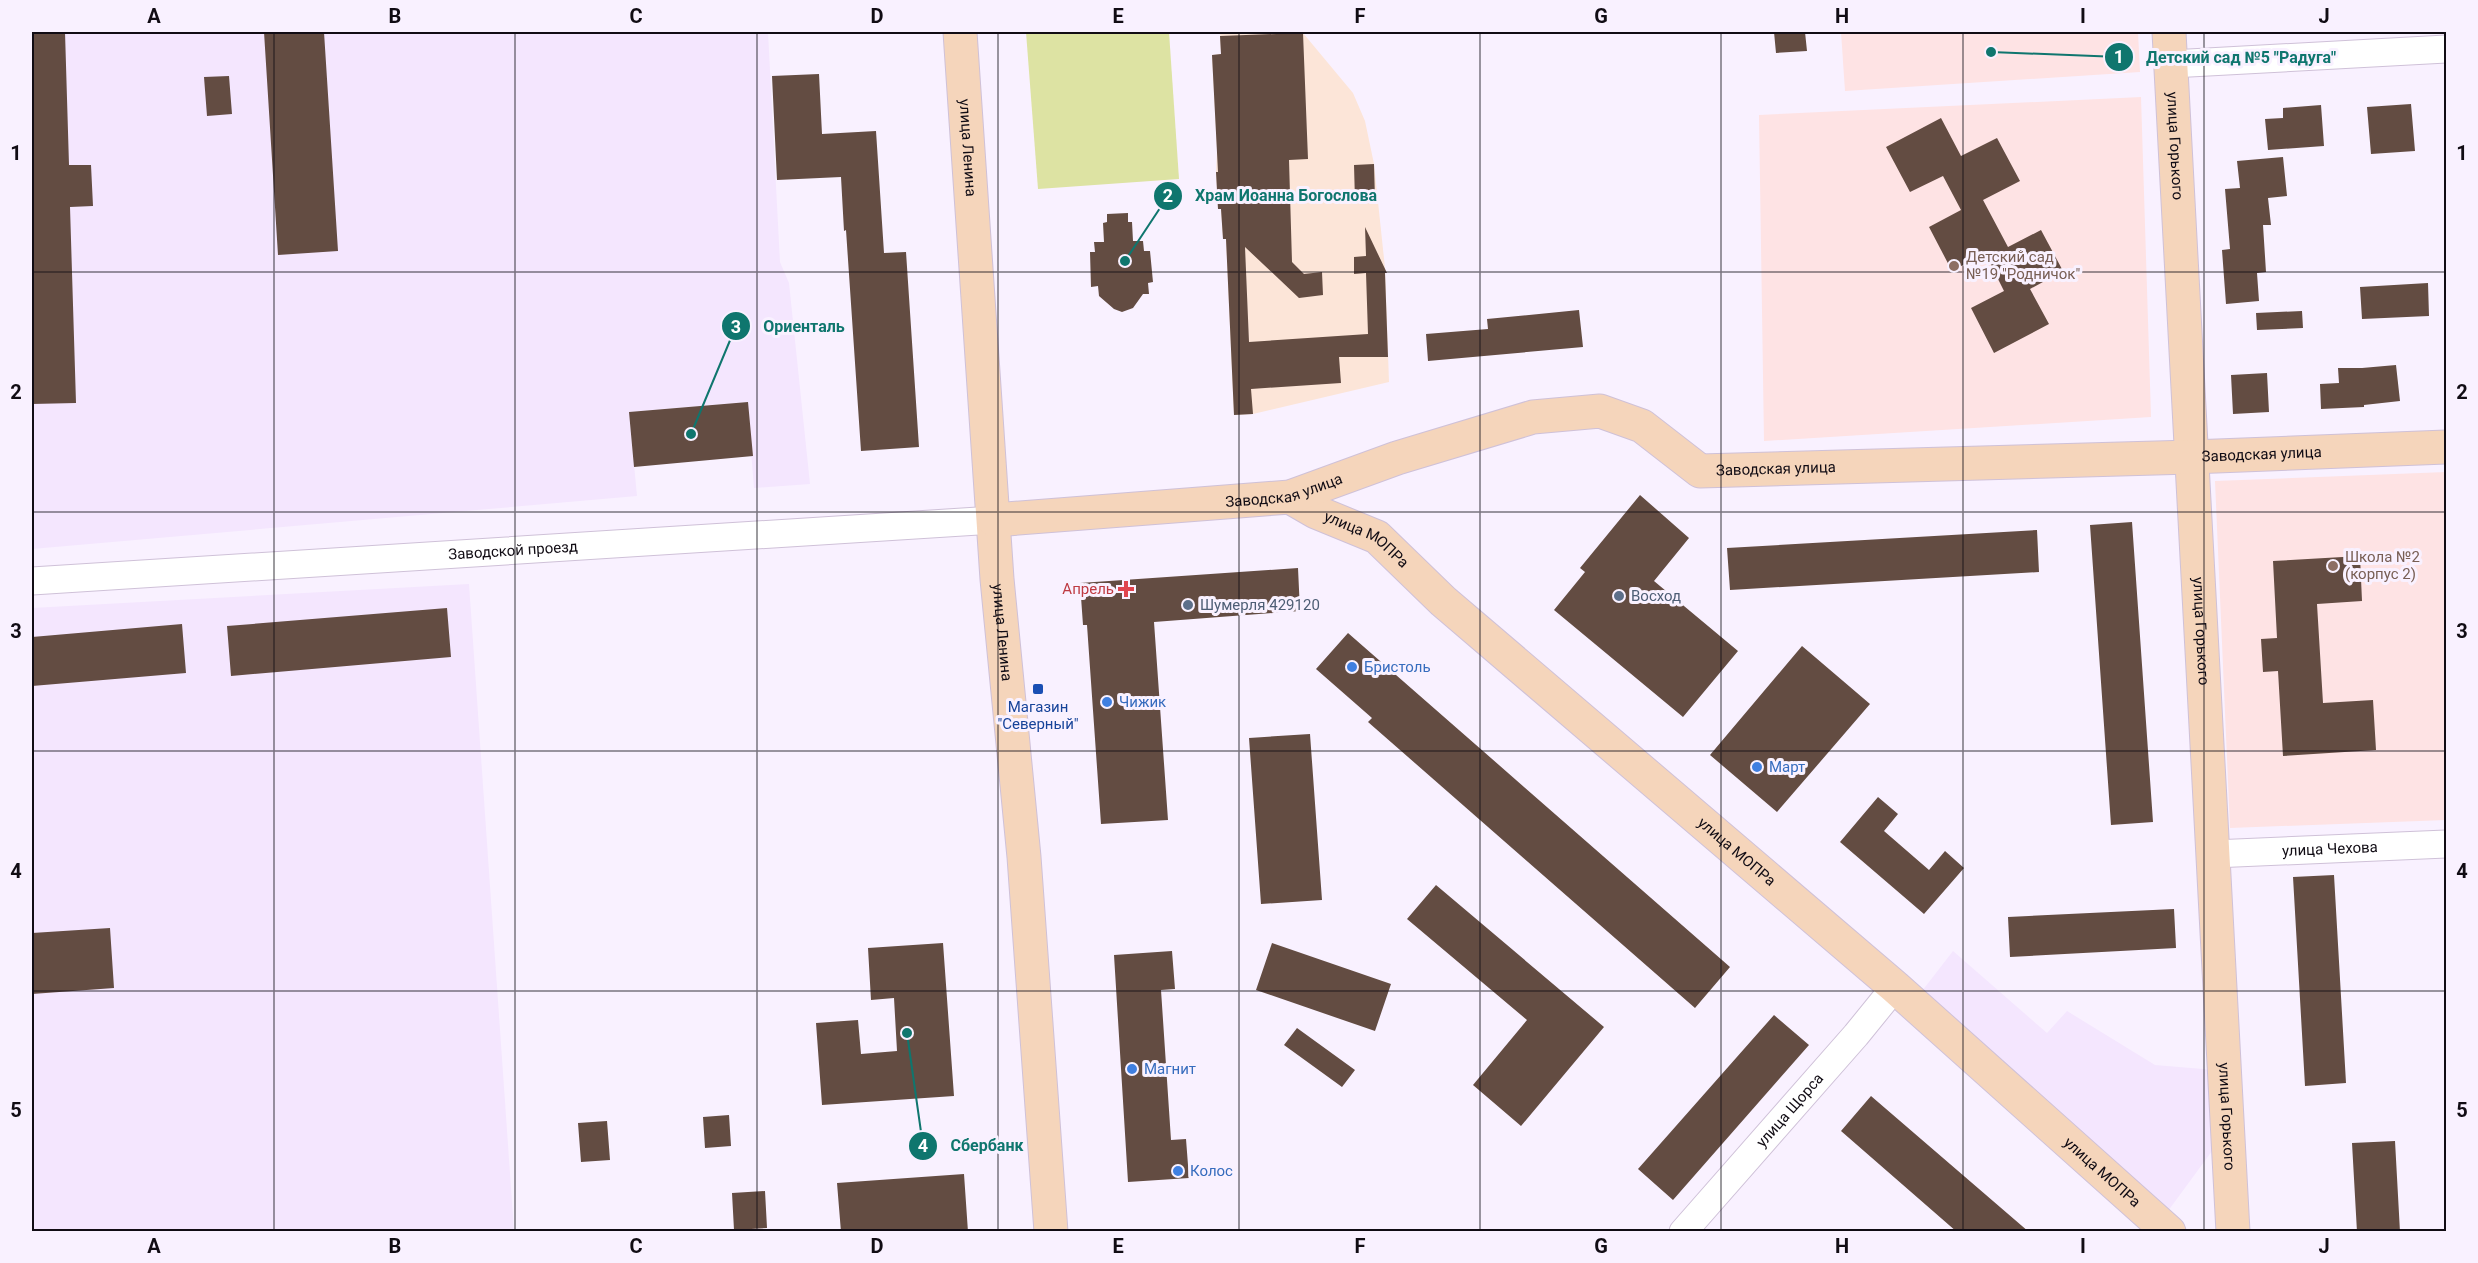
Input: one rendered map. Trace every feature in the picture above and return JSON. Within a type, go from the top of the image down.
[{"type":"street","name":"улица Ленина","points":[[960,32],[993,520],[1006,689],[1024,856],[1051,1232]]},
{"type":"street","name":"улица Горького","points":[[2169,32],[2233,1232]]},
{"type":"street","points":[[2171,64],[2446,49]]},
{"type":"street","name":"Заводская улица","points":[[993,520],[1290,497],[1397,458],[1533,417],[1600,411],[1642,426],[1700,471],[2446,447]]},
{"type":"street","name":"улица МОПРа","points":[[1290,497],[1316,512],[1377,537],[1443,601],[1895,987],[2169,1232]]},
{"type":"street","name":"Заводской проезд","points":[[32,581],[993,520]]},
{"type":"street","name":"улица Чехова","points":[[2213,854],[2446,844]]},
{"type":"street","name":"улица Щорса","points":[[1683,1232],[1856,1035],[1895,987]]},
{"type":"shaded area","points":[[32,32],[768,32],[780,262],[789,283],[810,484],[754,488],[747,402],[629,412],[637,496],[32,549]]},
{"type":"shaded area","points":[[1220,32],[1303,33],[1353,93],[1365,121],[1374,164],[1385,268],[1389,382],[1253,414],[1234,415],[1226,239],[1223,239],[1221,209],[1218,209],[1216,172],[1212,55],[1221,54]]},
{"type":"shaded area","points":[[1841,32],[2138,32],[2140,72],[1845,91]]},
{"type":"shaded area","name":"Детский сад №19 \"Родничок\"","points":[[2141,97],[2151,417],[1764,441],[1759,115]]},
{"type":"shaded area","name":"Школа №2 (корпус 2)","points":[[2446,472],[2446,820],[2230,828],[2215,481]]},
{"type":"shaded area","points":[[469,584],[514,1231],[32,1232],[32,608]]},
{"type":"shaded area","points":[[1953,951],[2047,1033],[2067,1011],[2155,1065],[2215,1070],[2215,1147],[2168,1211],[1922,991]]},
{"type":"green space","points":[[1026,32],[1169,32],[1179,179],[1038,189]]},
{"type":"building","points":[[32,32],[65,32],[69,165],[91,165],[93,206],[70,207],[76,403],[32,404]]},
{"type":"building","points":[[264,32],[324,32],[338,251],[278,255]]},
{"type":"building","points":[[1774,32],[1805,32],[1807,51],[1776,53]]},
{"type":"building","points":[[1303,33],[1308,159],[1289,160],[1292,262],[1304,274],[1322,272],[1323,295],[1299,298],[1245,247],[1249,342],[1368,334],[1366,273],[1354,274],[1354,257],[1366,256],[1365,227],[1387,273],[1385,273],[1388,357],[1339,357],[1341,383],[1251,389],[1253,414],[1234,415],[1226,239],[1223,239],[1221,209],[1218,209],[1212,55],[1221,54],[1220,36]]},
{"type":"building","points":[[819,74],[822,134],[876,131],[884,253],[906,252],[919,447],[861,451],[841,177],[777,180],[772,76]]},
{"type":"building","points":[[229,76],[232,114],[207,116],[204,77]]},
{"type":"building","points":[[2411,104],[2415,151],[2371,154],[2367,107]]},
{"type":"building","points":[[2321,105],[2324,146],[2268,150],[2265,119],[2283,118],[2283,108]]},
{"type":"building","points":[[1941,118],[1961,156],[1997,138],[2020,181],[1983,200],[2008,247],[2041,230],[2063,271],[2030,289],[2049,324],[1994,353],[1971,308],[2004,291],[1985,253],[1952,271],[1929,227],[1961,210],[1943,176],[1910,192],[1886,147]]},
{"type":"building","points":[[2283,157],[2287,196],[2268,198],[2271,225],[2263,225],[2266,272],[2257,273],[2259,301],[2226,304],[2222,250],[2230,249],[2225,189],[2240,188],[2237,161]]},
{"type":"building","points":[[1374,164],[1375,200],[1355,201],[1354,165]]},
{"type":"building","points":[[1128,213],[1128,222],[1132,222],[1133,241],[1143,241],[1144,251],[1150,251],[1153,282],[1148,283],[1149,294],[1143,294],[1133,308],[1122,312],[1114,309],[1099,296],[1098,286],[1091,287],[1090,252],[1095,252],[1094,242],[1104,242],[1103,223],[1107,222],[1107,214]]},
{"type":"building","points":[[2428,283],[2429,316],[2362,319],[2360,287]]},
{"type":"building","points":[[1579,310],[1583,347],[1428,361],[1426,334],[1488,329],[1487,319]]},
{"type":"building","points":[[2302,311],[2303,328],[2257,330],[2256,313]]},
{"type":"building","points":[[2396,365],[2400,401],[2364,405],[2364,407],[2321,409],[2320,384],[2339,383],[2338,368]]},
{"type":"building","points":[[2267,373],[2269,412],[2233,414],[2231,375]]},
{"type":"building","points":[[748,402],[753,456],[634,467],[629,412]]},
{"type":"building","name":"Восход","points":[[1640,495],[1689,538],[1654,581],[1738,651],[1683,717],[1554,610],[1585,572],[1580,568]]},
{"type":"building","points":[[2132,522],[2153,822],[2111,825],[2090,525]]},
{"type":"building","points":[[2037,530],[2039,572],[1730,590],[1727,548]]},
{"type":"building","points":[[2360,556],[2362,601],[2317,604],[2323,703],[2373,700],[2376,750],[2283,756],[2278,671],[2263,672],[2261,639],[2277,638],[2273,561]]},
{"type":"building","points":[[1298,568],[1300,611],[1154,622],[1168,820],[1101,824],[1087,625],[1083,625],[1080,583]]},
{"type":"building","points":[[447,608],[451,657],[231,676],[227,626]]},
{"type":"building","points":[[182,624],[186,673],[32,686],[32,637]]},
{"type":"building","points":[[1348,633],[1730,967],[1695,1008],[1368,722],[1372,718],[1316,669]]},
{"type":"building","points":[[1802,646],[1870,704],[1777,812],[1710,755]]},
{"type":"building","points":[[1310,734],[1322,900],[1261,904],[1249,738]]},
{"type":"building","points":[[1878,797],[1898,814],[1884,831],[1929,870],[1945,851],[1964,868],[1924,914],[1840,842]]},
{"type":"building","points":[[2334,875],[2346,1083],[2305,1086],[2293,877]]},
{"type":"building","points":[[1436,885],[1604,1027],[1521,1126],[1473,1085],[1527,1020],[1407,919]]},
{"type":"building","points":[[2174,909],[2176,948],[2010,957],[2008,917]]},
{"type":"building","points":[[110,928],[114,988],[32,994],[32,933]]},
{"type":"building","points":[[943,943],[954,1096],[822,1105],[816,1023],[858,1020],[861,1054],[897,1051],[894,998],[871,1000],[868,948]]},
{"type":"building","points":[[1272,943],[1391,984],[1375,1031],[1256,990]]},
{"type":"building","points":[[1172,951],[1175,989],[1161,990],[1171,1140],[1186,1139],[1189,1178],[1128,1182],[1114,955]]},
{"type":"building","points":[[1774,1015],[1809,1045],[1673,1200],[1638,1169]]},
{"type":"building","points":[[1297,1028],[1355,1070],[1342,1087],[1284,1045]]},
{"type":"building","points":[[1871,1096],[2029,1232],[1957,1232],[1841,1131]]},
{"type":"building","points":[[729,1115],[731,1146],[705,1148],[703,1117]]},
{"type":"building","points":[[607,1121],[610,1160],[581,1162],[578,1123]]},
{"type":"building","points":[[2395,1141],[2400,1232],[2357,1232],[2352,1143]]},
{"type":"building","points":[[964,1174],[968,1232],[841,1232],[837,1183]]},
{"type":"building","points":[[765,1191],[767,1228],[734,1230],[732,1193]]},
{"type":"place","name":"Детский сад №5 \"Радуга\"","points":[[1991,52]]},
{"type":"place","name":"Храм Иоанна Богослова","points":[[1125,261]]},
{"type":"place","name":"Детский сад №19 \"Родничок\"","points":[[1954,266]]},
{"type":"place","name":"Ориенталь","points":[[691,434]]},
{"type":"place","name":"Школа №2 (корпус 2)","points":[[2333,566]]},
{"type":"place","name":"Апрель","points":[[1126,589]]},
{"type":"place","name":"Восход","points":[[1619,596]]},
{"type":"place","name":"Шумерля 429120","points":[[1188,605]]},
{"type":"place","name":"Бристоль","points":[[1352,667]]},
{"type":"place","name":"Магазин \"Северный\"","points":[[1038,689]]},
{"type":"place","name":"Чижик","points":[[1107,702]]},
{"type":"place","name":"Март","points":[[1757,767]]},
{"type":"place","name":"Сбербанк","points":[[907,1033]]},
{"type":"place","name":"Магнит","points":[[1132,1069]]},
{"type":"place","name":"Колос","points":[[1178,1171]]}]
